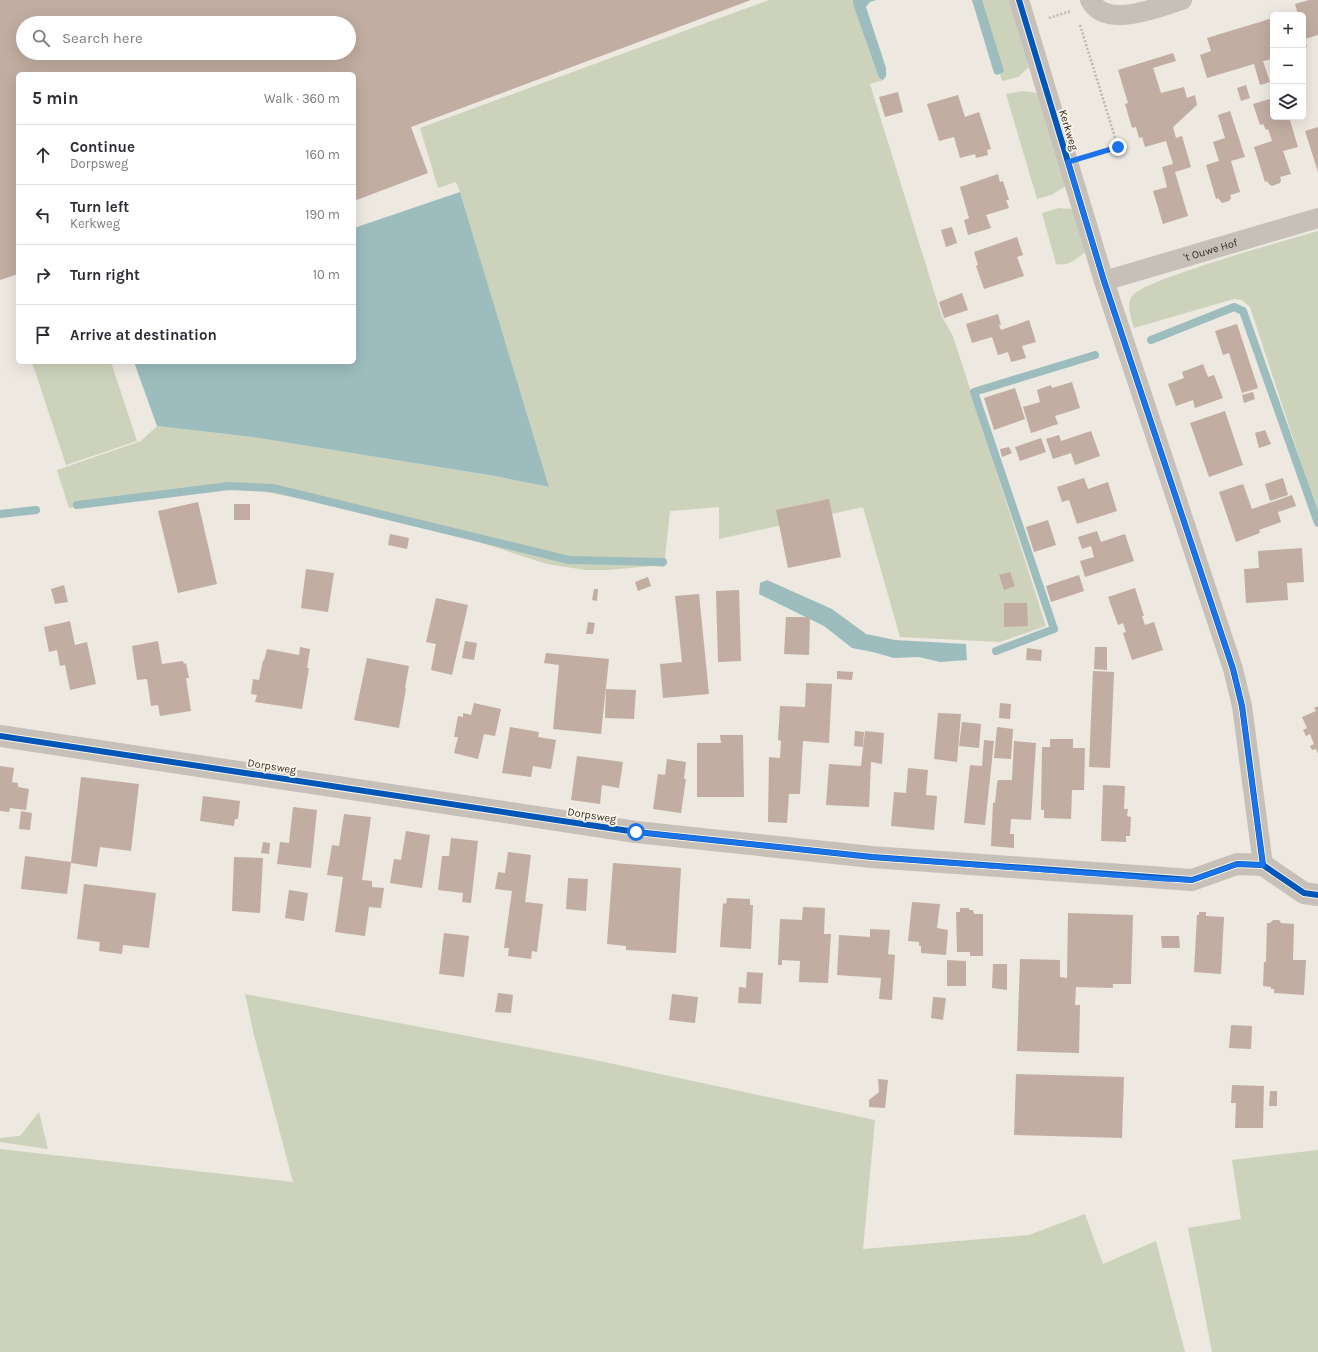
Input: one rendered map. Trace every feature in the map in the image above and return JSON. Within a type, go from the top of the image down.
[{"type":"street","name":"Kerkweg","points":[[1019,0],[1104,281],[1233,669],[1242,706],[1263,865]]},
{"type":"street","points":[[1086,5],[1103,13],[1116,16],[1133,14],[1182,0]]},
{"type":"street","name":"'t Ouwe Hof","points":[[1104,281],[1318,218]]},
{"type":"street","name":"Dorpsweg","points":[[0,736],[636,832],[848,854],[1192,880],[1237,864],[1263,865]]},
{"type":"street","points":[[1263,865],[1304,893],[1318,895]]},
{"type":"path","points":[[1027,25],[1086,5],[1118,147],[1068,162]]},
{"type":"green space","points":[[769,0],[853,0],[856,13],[879,78],[883,80],[870,84],[942,317],[953,336],[1046,626],[1000,642],[900,637],[863,507],[719,539],[719,507],[670,511],[664,567],[652,566],[607,570],[585,570],[547,564],[466,538],[386,515],[260,491],[228,488],[197,489],[69,508],[57,470],[141,441],[157,426],[252,437],[495,476],[549,487],[460,192],[456,182],[438,188],[420,128]]},
{"type":"green space","points":[[982,0],[1009,0],[1029,67],[1018,77],[1002,81],[1000,74],[1002,73]]},
{"type":"green space","points":[[1023,91],[1038,93],[1066,186],[1051,195],[1037,199],[1006,94]]},
{"type":"green space","points":[[1059,208],[1073,209],[1086,251],[1069,263],[1060,265],[1056,264],[1042,213]]},
{"type":"green space","points":[[1318,231],[1318,514],[1250,307],[1242,300],[1234,299],[1134,328],[1130,316],[1129,303],[1132,296],[1142,289],[1161,280],[1219,260]]},
{"type":"green space","points":[[33,364],[112,364],[137,441],[66,465]]},
{"type":"green space","points":[[245,994],[595,1060],[875,1120],[863,1249],[1029,1235],[1085,1214],[1103,1264],[1156,1241],[1185,1352],[0,1352],[0,1149],[293,1182],[254,1035]]},
{"type":"green space","points":[[39,1112],[48,1149],[0,1142],[0,1138],[20,1136]]},
{"type":"green space","points":[[1318,1150],[1318,1352],[1212,1352],[1188,1228],[1241,1219],[1232,1160]]},
{"type":"water","points":[[853,0],[876,0],[870,2],[866,7],[886,68],[886,76],[883,80],[879,78],[856,13]]},
{"type":"water","points":[[972,0],[982,0],[1004,71],[997,75],[994,73]]},
{"type":"water","points":[[460,192],[549,487],[495,476],[252,437],[157,426],[135,364],[356,364],[356,227]]},
{"type":"water","points":[[767,580],[832,609],[866,634],[895,640],[966,644],[967,660],[940,662],[919,657],[894,658],[852,648],[824,626],[759,594],[760,583]]},
{"type":"building","points":[[0,0],[751,0],[411,127],[428,173],[356,200],[356,72],[16,72],[16,275],[0,280]]},
{"type":"building","points":[[1309,0],[1318,0],[1318,35],[1306,39],[1306,12],[1297,12],[1295,4]]},
{"type":"building","points":[[1270,19],[1270,60],[1263,61],[1270,82],[1260,85],[1254,64],[1207,78],[1200,55],[1211,51],[1207,38]]},
{"type":"building","points":[[1173,53],[1176,61],[1153,68],[1161,93],[1184,87],[1187,98],[1195,95],[1197,105],[1173,127],[1176,138],[1182,136],[1191,167],[1175,172],[1188,216],[1163,224],[1153,191],[1167,187],[1162,167],[1173,164],[1166,141],[1145,147],[1142,137],[1139,138],[1136,127],[1132,128],[1125,104],[1128,103],[1118,70]]},
{"type":"building","points":[[1246,85],[1250,98],[1241,101],[1237,88]]},
{"type":"building","points":[[898,92],[903,112],[885,117],[879,97]]},
{"type":"building","points":[[958,95],[965,117],[979,112],[991,149],[987,150],[988,155],[976,158],[975,154],[960,158],[954,137],[939,141],[927,104]]},
{"type":"building","points":[[1270,99],[1270,120],[1290,120],[1298,147],[1283,151],[1291,174],[1280,177],[1280,183],[1272,186],[1267,181],[1265,182],[1254,147],[1272,141],[1268,129],[1266,130],[1263,124],[1260,125],[1253,104]]},
{"type":"building","points":[[1230,111],[1245,157],[1231,161],[1240,192],[1230,195],[1231,198],[1229,201],[1222,203],[1218,198],[1216,199],[1206,165],[1219,161],[1213,142],[1225,138],[1218,115]]},
{"type":"building","points":[[1318,127],[1318,172],[1305,131]]},
{"type":"building","points":[[998,174],[1000,182],[1003,181],[1009,200],[1006,200],[1009,208],[986,215],[991,228],[968,235],[964,220],[969,218],[960,187]]},
{"type":"building","points":[[952,227],[957,243],[946,247],[941,230]]},
{"type":"building","points":[[1017,237],[1023,255],[1017,257],[1024,276],[984,289],[976,266],[978,265],[974,252]]},
{"type":"building","points":[[962,293],[968,310],[944,318],[939,302]]},
{"type":"building","points":[[998,314],[1001,330],[1029,320],[1036,342],[1022,346],[1026,358],[1011,362],[1008,352],[998,355],[992,337],[972,343],[966,324]]},
{"type":"building","points":[[1237,324],[1258,388],[1242,393],[1229,353],[1223,355],[1215,331]]},
{"type":"building","points":[[1203,364],[1208,377],[1214,375],[1223,398],[1195,408],[1193,400],[1176,406],[1168,384],[1184,378],[1182,372]]},
{"type":"building","points":[[1072,382],[1080,408],[1055,416],[1058,424],[1031,433],[1023,407],[1040,402],[1037,390],[1051,385],[1052,388]]},
{"type":"building","points":[[1015,388],[1025,419],[994,430],[984,398]]},
{"type":"building","points":[[1253,392],[1255,399],[1244,403],[1242,395]]},
{"type":"building","points":[[1225,411],[1243,465],[1209,477],[1190,423]]},
{"type":"building","points":[[1265,430],[1271,444],[1259,448],[1255,433]]},
{"type":"building","points":[[1091,431],[1100,456],[1075,465],[1071,453],[1053,459],[1046,439],[1059,435],[1061,441]]},
{"type":"building","points":[[1041,438],[1046,452],[1020,461],[1015,447]]},
{"type":"building","points":[[1009,447],[1012,453],[1002,457],[1000,449]]},
{"type":"building","points":[[1084,478],[1088,489],[1108,482],[1117,511],[1077,524],[1069,500],[1062,502],[1057,487]]},
{"type":"building","points":[[1283,478],[1288,495],[1270,501],[1265,484]]},
{"type":"building","points":[[1243,484],[1252,509],[1292,495],[1296,506],[1278,512],[1281,522],[1259,530],[1260,533],[1236,542],[1219,492]]},
{"type":"building","points":[[829,499],[841,557],[788,568],[776,510]]},
{"type":"building","points":[[198,502],[217,584],[178,593],[158,511]]},
{"type":"building","points":[[234,504],[250,504],[250,520],[234,520]]},
{"type":"building","points":[[1048,520],[1056,545],[1034,552],[1026,527]]},
{"type":"building","points":[[1097,531],[1101,542],[1125,534],[1134,561],[1085,577],[1080,561],[1094,557],[1091,546],[1082,549],[1078,537]]},
{"type":"building","points":[[390,534],[409,538],[407,549],[388,545]]},
{"type":"building","points":[[1302,548],[1304,582],[1287,583],[1288,600],[1246,603],[1244,569],[1259,568],[1258,551]]},
{"type":"building","points":[[306,569],[334,573],[328,612],[301,608]]},
{"type":"building","points":[[1010,572],[1015,586],[1004,590],[999,575]]},
{"type":"building","points":[[1079,575],[1084,591],[1051,602],[1046,586]]},
{"type":"building","points":[[648,577],[651,586],[638,591],[635,582]]},
{"type":"building","points":[[64,585],[68,602],[55,604],[51,589]]},
{"type":"building","points":[[1135,588],[1144,616],[1142,616],[1145,625],[1154,622],[1163,650],[1132,660],[1123,633],[1126,632],[1123,623],[1118,625],[1108,597]]},
{"type":"building","points":[[594,589],[598,589],[597,601],[592,600]]},
{"type":"building","points":[[739,590],[741,661],[718,662],[716,591]]},
{"type":"building","points":[[699,594],[709,694],[663,698],[660,664],[682,662],[675,596]]},
{"type":"building","points":[[436,598],[468,605],[452,675],[431,670],[436,644],[426,642]]},
{"type":"building","points":[[1004,603],[1027,603],[1028,626],[1004,627]]},
{"type":"building","points":[[786,617],[810,617],[809,655],[784,654]]},
{"type":"building","points":[[70,621],[75,645],[87,642],[96,684],[70,690],[65,665],[60,666],[57,650],[49,652],[44,627]]},
{"type":"building","points":[[588,622],[595,623],[593,634],[586,634]]},
{"type":"building","points":[[158,641],[162,664],[183,661],[184,664],[186,663],[189,678],[186,678],[191,711],[160,716],[158,705],[151,706],[147,679],[137,680],[132,646]]},
{"type":"building","points":[[465,641],[477,643],[474,660],[462,658]]},
{"type":"building","points":[[300,647],[310,649],[307,668],[309,668],[302,709],[255,702],[257,695],[251,694],[253,679],[259,680],[267,649],[299,655]]},
{"type":"building","points":[[1095,647],[1107,647],[1107,670],[1094,669]]},
{"type":"building","points":[[1027,648],[1042,650],[1041,661],[1026,660]]},
{"type":"building","points":[[546,653],[609,659],[601,734],[553,729],[559,665],[544,663]]},
{"type":"building","points":[[367,658],[409,666],[399,728],[354,720]]},
{"type":"building","points":[[837,671],[853,672],[852,680],[837,679]]},
{"type":"building","points":[[1093,671],[1114,672],[1110,768],[1089,767]]},
{"type":"building","points":[[806,683],[832,684],[829,743],[803,741],[800,794],[789,794],[787,823],[768,822],[769,757],[780,758],[781,741],[778,740],[780,706],[805,707]]},
{"type":"building","points":[[606,689],[636,690],[634,719],[605,718]]},
{"type":"building","points":[[474,703],[501,709],[495,736],[484,734],[478,759],[454,753],[458,737],[454,737],[458,716],[463,717],[463,713],[471,715]]},
{"type":"building","points":[[1000,703],[1011,704],[1010,719],[999,718]]},
{"type":"building","points":[[1318,706],[1318,754],[1316,749],[1312,750],[1310,746],[1314,744],[1310,734],[1306,736],[1303,730],[1307,728],[1302,717],[1316,711],[1314,708]]},
{"type":"building","points":[[938,713],[961,714],[957,762],[934,759]]},
{"type":"building","points":[[962,722],[981,724],[979,748],[959,746]]},
{"type":"building","points":[[510,727],[539,732],[538,737],[556,740],[551,769],[533,766],[531,777],[502,773]]},
{"type":"building","points":[[997,727],[1013,729],[1011,759],[994,758]]},
{"type":"building","points":[[855,731],[864,732],[863,747],[854,746]]},
{"type":"building","points":[[865,731],[884,733],[882,764],[871,762],[869,807],[826,805],[829,764],[861,766]]},
{"type":"building","points":[[720,735],[743,735],[744,797],[697,797],[697,743],[721,743]]},
{"type":"building","points":[[1050,739],[1073,739],[1073,748],[1085,748],[1084,790],[1072,790],[1071,819],[1044,818],[1044,810],[1041,810],[1042,747],[1050,747]]},
{"type":"building","points":[[984,740],[994,741],[985,825],[964,823],[970,765],[982,766]]},
{"type":"building","points":[[1014,741],[1036,743],[1031,820],[1011,819],[1010,834],[1014,834],[1014,848],[991,846],[993,803],[995,803],[997,784],[998,780],[1012,780]]},
{"type":"building","points":[[577,756],[623,762],[619,788],[602,785],[600,804],[571,800]]},
{"type":"building","points":[[667,759],[686,762],[684,779],[686,779],[681,813],[653,809],[658,774],[665,775]]},
{"type":"building","points":[[0,766],[14,768],[12,782],[18,783],[18,787],[29,789],[26,810],[10,808],[9,812],[0,811]]},
{"type":"building","points":[[908,768],[928,770],[926,795],[937,796],[934,830],[891,826],[894,792],[906,793]]},
{"type":"building","points":[[81,777],[139,784],[131,851],[100,847],[97,867],[71,863],[67,894],[21,889],[25,856],[71,862]]},
{"type":"building","points":[[1103,785],[1125,786],[1124,809],[1128,809],[1127,816],[1131,817],[1130,836],[1126,836],[1126,842],[1101,841]]},
{"type":"building","points":[[203,796],[240,801],[238,819],[235,819],[234,826],[200,821]]},
{"type":"building","points":[[293,807],[317,810],[311,868],[277,864],[280,842],[289,843]]},
{"type":"building","points":[[21,811],[32,813],[30,830],[19,829]]},
{"type":"building","points":[[344,814],[371,817],[362,880],[372,881],[372,887],[384,888],[381,908],[369,907],[365,936],[335,932],[343,877],[327,875],[332,845],[339,846]]},
{"type":"building","points":[[406,831],[430,835],[422,888],[390,883],[394,859],[401,860]]},
{"type":"building","points":[[451,838],[478,841],[471,903],[462,902],[463,893],[438,890],[442,856],[449,856]]},
{"type":"building","points":[[263,842],[270,843],[269,854],[261,853]]},
{"type":"building","points":[[508,852],[531,855],[525,902],[543,904],[537,952],[532,951],[531,959],[508,956],[509,948],[504,948],[512,891],[495,889],[498,872],[505,873]]},
{"type":"building","points":[[234,857],[263,858],[260,913],[232,911]]},
{"type":"building","points":[[613,863],[681,868],[676,953],[626,950],[626,946],[607,944]]},
{"type":"building","points":[[568,878],[588,879],[586,911],[566,909]]},
{"type":"building","points":[[84,884],[156,893],[149,948],[123,945],[122,954],[99,951],[100,942],[77,939]]},
{"type":"building","points":[[289,890],[308,893],[304,921],[285,918]]},
{"type":"building","points":[[727,898],[750,899],[750,905],[753,905],[751,949],[720,947],[723,903],[726,904]]},
{"type":"building","points":[[912,902],[940,904],[937,928],[948,930],[946,955],[921,953],[921,946],[919,946],[919,942],[908,941]]},
{"type":"building","points":[[803,907],[825,908],[824,934],[831,934],[828,983],[799,982],[800,961],[782,960],[782,965],[778,965],[780,919],[802,920]]},
{"type":"building","points":[[960,908],[969,908],[969,910],[973,910],[974,914],[983,914],[983,956],[970,956],[970,952],[957,952],[956,912],[960,912]]},
{"type":"building","points":[[1199,912],[1206,912],[1206,916],[1224,917],[1221,974],[1194,972],[1197,915],[1199,915]]},
{"type":"building","points":[[1068,913],[1133,915],[1131,984],[1113,984],[1113,988],[1076,987],[1075,1005],[1080,1005],[1079,1053],[1017,1051],[1020,959],[1060,960],[1060,977],[1067,978]]},
{"type":"building","points":[[1273,920],[1279,920],[1281,923],[1294,924],[1293,960],[1306,960],[1304,995],[1274,993],[1274,989],[1271,989],[1271,987],[1263,986],[1264,962],[1266,962],[1267,923],[1270,923]]},
{"type":"building","points":[[870,929],[890,930],[888,954],[895,955],[892,1000],[879,999],[881,978],[837,975],[839,935],[870,937]]},
{"type":"building","points":[[444,933],[469,936],[464,977],[439,974]]},
{"type":"building","points":[[1161,936],[1179,936],[1180,948],[1162,948]]},
{"type":"building","points":[[947,960],[966,961],[966,986],[947,986]]},
{"type":"building","points":[[993,964],[1007,964],[1007,990],[992,988]]},
{"type":"building","points":[[747,972],[763,973],[761,1004],[738,1003],[739,987],[746,988]]},
{"type":"building","points":[[498,993],[513,995],[511,1013],[495,1012]]},
{"type":"building","points":[[672,994],[698,997],[695,1023],[669,1020]]},
{"type":"building","points":[[933,997],[946,998],[943,1020],[931,1018]]},
{"type":"building","points":[[1231,1025],[1252,1026],[1251,1049],[1229,1048]]},
{"type":"building","points":[[1016,1074],[1124,1077],[1122,1138],[1014,1135]]},
{"type":"building","points":[[878,1079],[888,1080],[885,1108],[869,1107],[869,1100],[879,1092]]},
{"type":"building","points":[[1232,1085],[1264,1086],[1263,1128],[1235,1128],[1236,1103],[1231,1103]]},
{"type":"building","points":[[1270,1091],[1277,1091],[1277,1106],[1269,1106]]},
{"type":"waterway","points":[[1151,340],[1234,307],[1243,311],[1318,523]]},
{"type":"waterway","points":[[996,651],[1054,629],[974,392],[1095,355]]},
{"type":"waterway","points":[[77,505],[229,486],[273,488],[569,560],[663,562]]},
{"type":"waterway","points":[[0,514],[36,510]]},
{"type":"cycle path","points":[[1019,0],[1104,281],[1233,669],[1242,706],[1263,865]]},
{"type":"cycle path","points":[[0,736],[636,832],[872,857],[1192,880],[1237,864],[1263,865],[1304,893],[1318,895]]},
{"type":"route","points":[[636,832],[872,857],[1164,879],[1192,880],[1237,864],[1263,865],[1242,706],[1233,669],[1104,281],[1068,162],[1118,147]]}]
